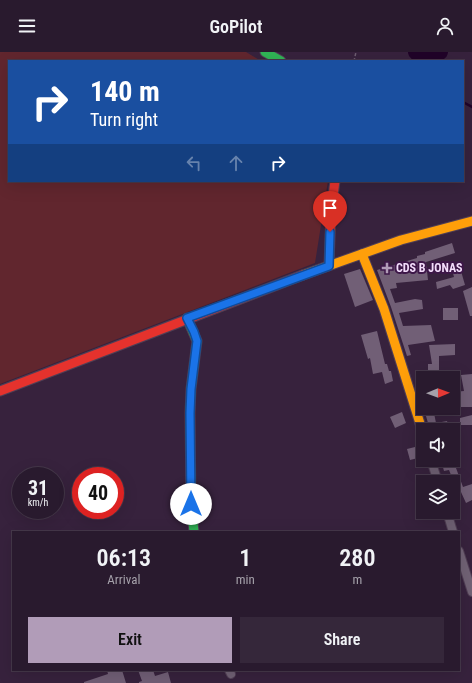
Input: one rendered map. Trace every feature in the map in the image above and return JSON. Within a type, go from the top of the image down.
[{"type":"street","points":[[265,52],[279,60]]},
{"type":"street","points":[[329,266],[330,211],[335,182]]},
{"type":"street","points":[[0,391],[187,318],[362,254],[438,228],[472,221]]},
{"type":"street","points":[[362,254],[384,309],[420,423]]},
{"type":"street","points":[[187,318],[197,341],[191,389],[190,413],[191,504],[194,531]]},
{"type":"street","points":[[449,519],[453,531]]},
{"type":"street","points":[[460,554],[472,592]]},
{"type":"shaded area","points":[[0,52],[246,52],[259,60],[8,60],[8,182],[328,182],[315,263],[0,384]]},
{"type":"building","points":[[452,243],[455,253],[426,262],[428,280],[396,283],[397,288],[390,289],[395,303],[415,299],[422,300],[423,309],[399,313],[403,326],[431,325],[435,341],[408,345],[411,355],[407,356],[377,270],[417,258],[417,256],[425,254],[425,252]]},
{"type":"building","points":[[360,269],[373,300],[355,307],[344,274]]},
{"type":"building","points":[[461,271],[465,285],[453,289],[450,285],[437,289],[436,282],[454,277],[453,273]]},
{"type":"building","points":[[472,287],[472,316],[470,316],[463,291]]},
{"type":"building","points":[[443,308],[458,308],[458,320],[443,320]]},
{"type":"building","points":[[377,331],[385,364],[387,364],[389,371],[391,371],[393,381],[385,384],[382,372],[373,374],[370,358],[368,359],[361,335]]},
{"type":"building","points":[[455,344],[455,355],[439,356],[439,371],[428,371],[428,364],[432,364],[429,345]]},
{"type":"building","points":[[472,374],[472,407],[460,407],[460,391],[464,391],[461,375]]},
{"type":"building","points":[[402,412],[406,423],[395,428],[390,417]]},
{"type":"building","points":[[426,415],[434,415],[436,423],[428,423]]},
{"type":"building","points":[[472,415],[472,425],[460,425],[460,418]]},
{"type":"building","points":[[447,421],[448,423],[436,423]]},
{"type":"building","points":[[415,447],[416,458],[410,460],[407,449]]},
{"type":"building","points":[[443,467],[458,467],[456,468],[459,475],[451,475],[449,470],[444,471]]},
{"type":"building","points":[[460,479],[463,487],[472,484],[472,500],[466,503],[461,492]]},
{"type":"building","points":[[107,671],[122,671],[126,683],[84,683],[84,682],[108,674]]},
{"type":"building","points":[[138,671],[153,671],[155,676],[168,672],[171,683],[139,683],[142,681]]},
{"type":"waterway","points":[[416,52],[420,55],[440,52]]},
{"type":"waterway","points":[[420,55],[423,60]]},
{"type":"waterway","points":[[464,103],[472,107]]},
{"type":"traffic: fast","points":[[265,52],[279,60]]},
{"type":"traffic: fast","points":[[187,318],[197,341],[191,389],[190,413],[191,504],[194,531]]},
{"type":"traffic: slow","points":[[303,275],[401,240],[472,221]]},
{"type":"traffic: slow","points":[[362,254],[384,309],[420,423]]},
{"type":"traffic: jam","points":[[329,265],[331,211],[335,182]]},
{"type":"traffic: jam","points":[[0,391],[303,275]]},
{"type":"place","name":"CDS B JONAS","points":[[387,268]]},
{"type":"route","points":[[191,504],[190,413],[191,389],[197,341],[187,318],[329,266],[330,232]]}]
